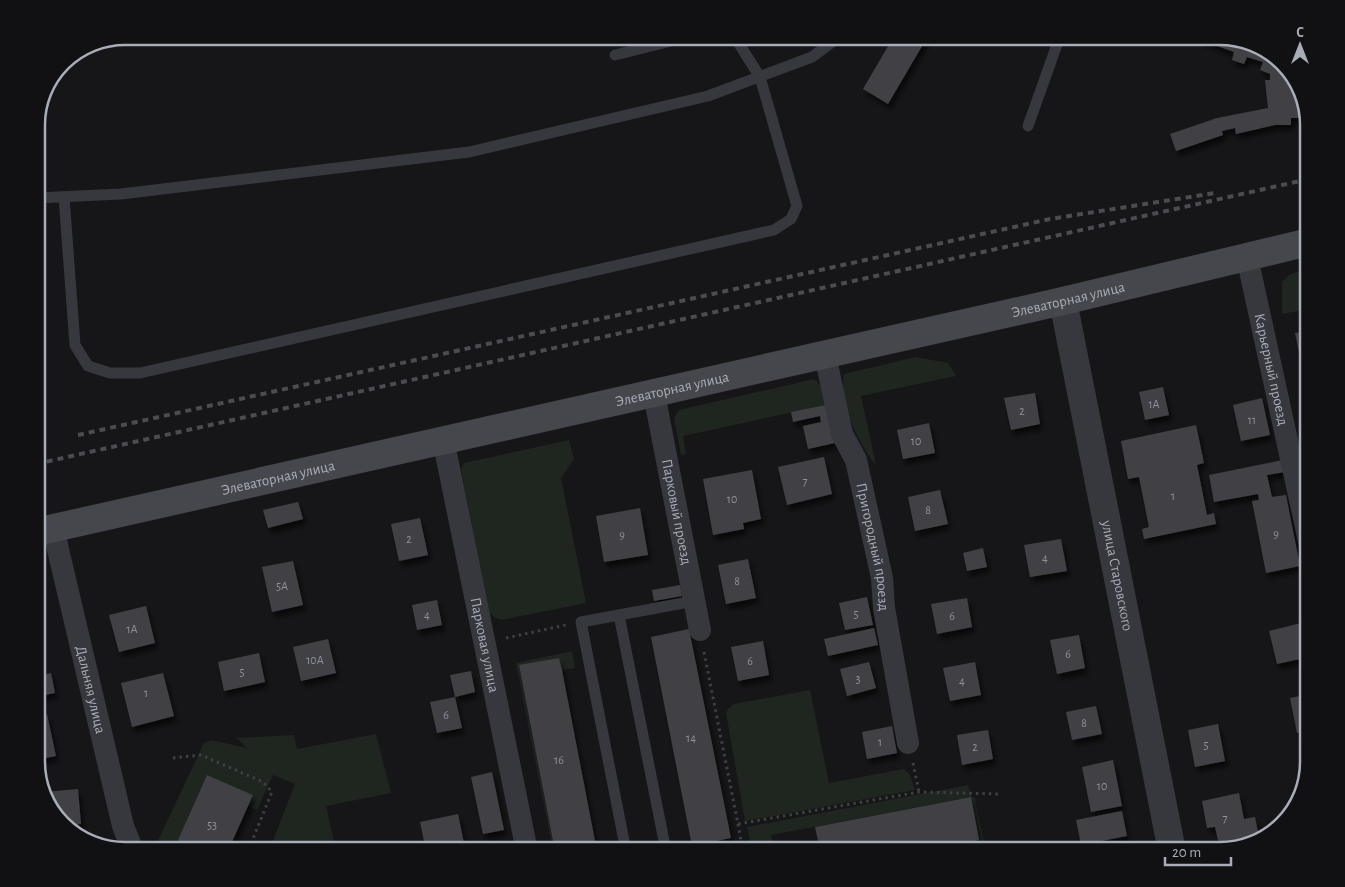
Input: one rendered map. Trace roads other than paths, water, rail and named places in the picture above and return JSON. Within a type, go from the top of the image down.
[{"type":"main road","name":"Элеваторная улица","points":[[45,530],[443,439],[654,394],[1063,302],[1300,244]]},
{"type":"street","name":"Карьерный проезд","points":[[1246,257],[1300,500]]},
{"type":"street","name":"улица Старовского","points":[[1063,302],[1170,842]]},
{"type":"street","name":"Пригородный проезд","points":[[825,355],[842,434],[856,460],[862,483],[882,578],[884,608],[908,743]]},
{"type":"street","name":"Парковый проезд","points":[[654,394],[700,630]]},
{"type":"street","name":"Парковая улица","points":[[443,439],[526,842]]},
{"type":"street","name":"Дальняя улица","points":[[45,530],[123,826],[129,842]]},
{"type":"lane","points":[[614,55],[655,45]]},
{"type":"lane","points":[[64,197],[75,345],[88,366],[110,372],[140,372],[774,230],[791,219],[797,206],[760,77],[740,45]]},
{"type":"lane","points":[[45,198],[121,194],[469,152],[708,96],[812,58],[829,45]]},
{"type":"lane","points":[[1028,126],[1057,45]]},
{"type":"lane","points":[[624,842],[581,622],[694,601]]},
{"type":"lane","points":[[619,615],[664,842]]},
{"type":"railway","points":[[45,462],[1300,181]]},
{"type":"railway","points":[[78,435],[1050,219],[1215,193]]}]
